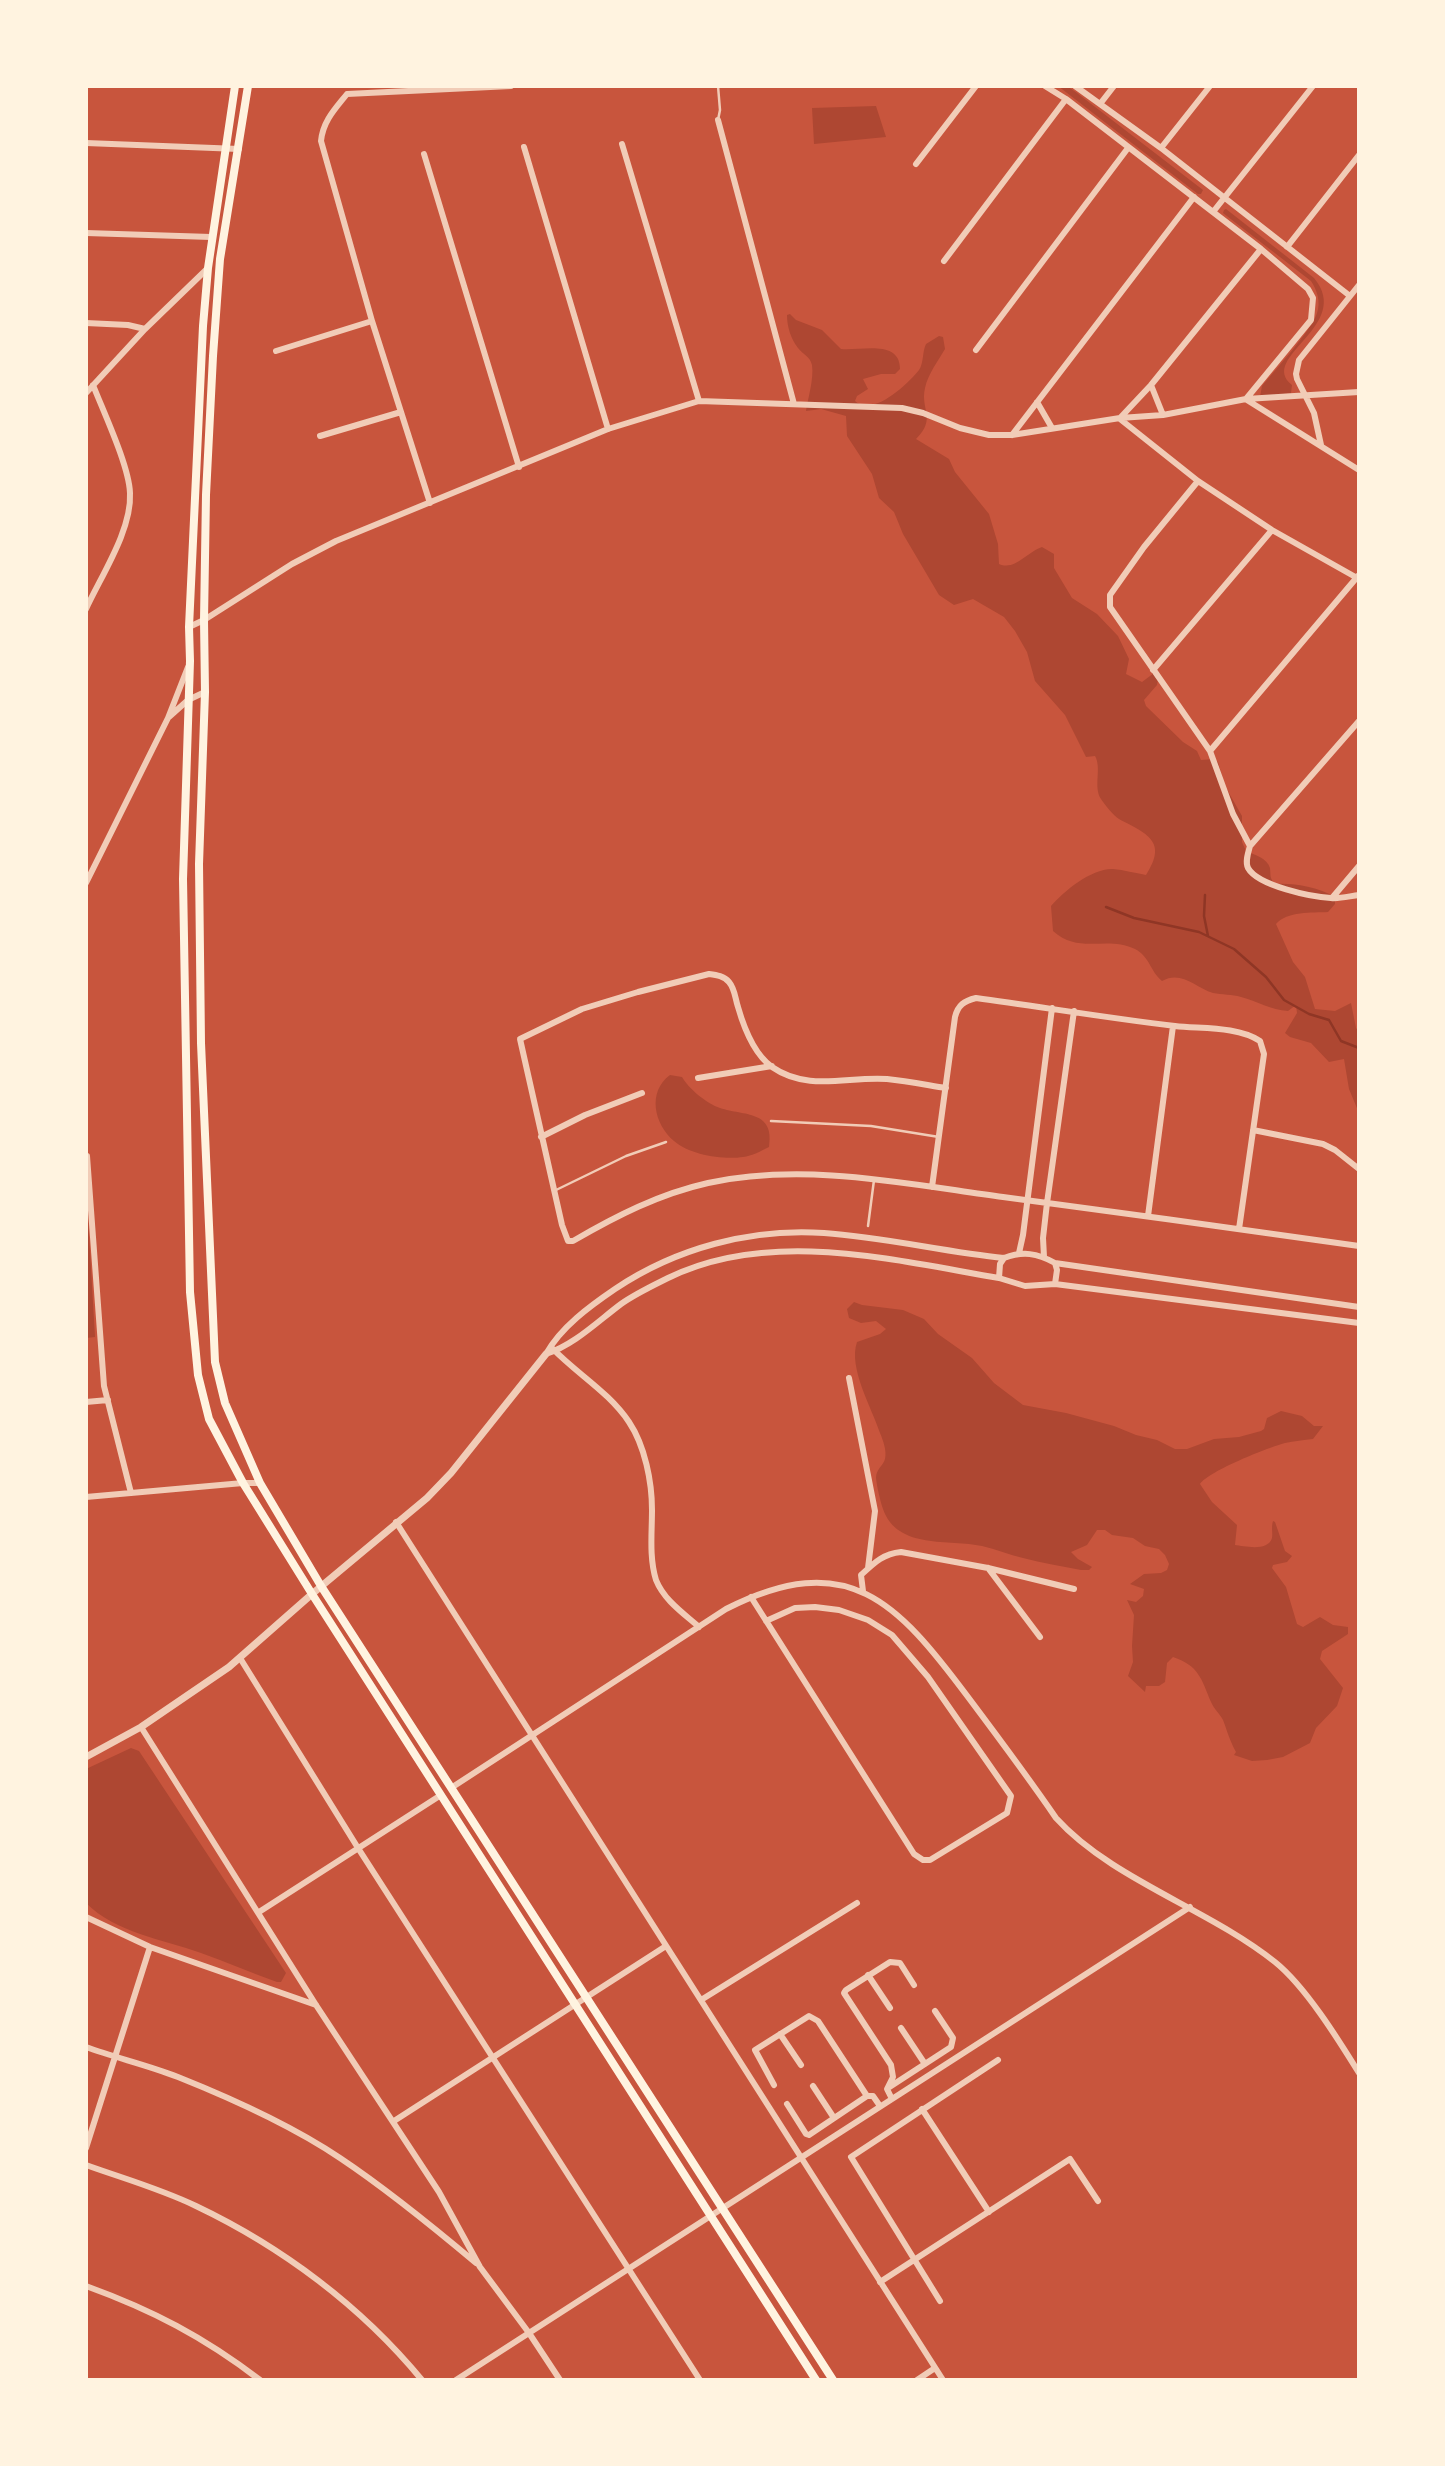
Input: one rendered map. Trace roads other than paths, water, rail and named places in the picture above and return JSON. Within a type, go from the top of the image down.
[{"type":"main road","points":[[235,86],[208,268],[189,626],[183,879],[190,1292],[198,1375],[209,1419],[243,1483],[312,1594],[816,2380]]},
{"type":"main road","points":[[248,86],[220,259],[215,331],[206,495],[205,692],[199,864],[201,1043],[215,1362],[225,1403],[260,1483],[321,1586],[833,2380]]},
{"type":"street","points":[[348,86],[347,94],[325,122],[321,141],[372,321],[430,503]]},
{"type":"street","points":[[347,94],[510,86]]},
{"type":"street","points":[[916,164],[976,86]]},
{"type":"street","points":[[1045,86],[1066,99],[1195,198],[1308,289],[1314,309],[1311,320],[1246,399]]},
{"type":"street","points":[[1075,86],[1161,148],[1350,296]]},
{"type":"street","points":[[1100,104],[1114,86]]},
{"type":"street","points":[[1161,148],[1210,86]]},
{"type":"street","points":[[1213,212],[1313,86]]},
{"type":"street","points":[[944,261],[1066,99]]},
{"type":"street","points":[[718,120],[794,404]]},
{"type":"street","points":[[86,143],[239,149]]},
{"type":"street","points":[[622,144],[699,401]]},
{"type":"street","points":[[524,147],[608,429]]},
{"type":"street","points":[[975,350],[1128,148]]},
{"type":"street","points":[[425,154],[519,467]]},
{"type":"street","points":[[1287,247],[1359,155]]},
{"type":"street","points":[[1012,435],[1195,198]]},
{"type":"street","points":[[86,233],[211,237]]},
{"type":"street","points":[[1120,418],[1261,250]]},
{"type":"street","points":[[86,393],[145,329],[208,268]]},
{"type":"street","points":[[1321,445],[1314,414],[1297,379],[1299,360],[1359,285]]},
{"type":"street","points":[[276,351],[372,321]]},
{"type":"street","points":[[86,323],[145,329]]},
{"type":"street","points":[[1151,384],[1163,415]]},
{"type":"street","points":[[86,609],[122,534],[128,517],[130,496],[127,475],[93,385]]},
{"type":"street","points":[[189,626],[204,620],[292,564],[336,541],[608,429],[699,401],[902,408],[923,413],[960,428],[989,435],[1012,435],[1120,418],[1163,415],[1246,399],[1359,392]]},
{"type":"street","points":[[1246,399],[1359,470]]},
{"type":"street","points":[[1037,402],[1052,428]]},
{"type":"street","points":[[320,436],[401,412]]},
{"type":"street","points":[[1120,418],[1198,481],[1272,530],[1359,577],[1210,751]]},
{"type":"street","points":[[1198,481],[1144,547],[1110,595],[1110,607],[1210,751],[1233,814],[1250,846]]},
{"type":"street","points":[[1153,670],[1272,530]]},
{"type":"street","points":[[86,883],[168,718],[190,661]]},
{"type":"street","points":[[168,718],[188,700],[205,692]]},
{"type":"street","points":[[1359,721],[1250,846],[1247,860],[1248,868],[1258,878],[1291,891],[1332,898],[1359,895]]},
{"type":"street","points":[[86,866],[96,863]]},
{"type":"street","points":[[1332,898],[1359,866]]},
{"type":"street","points":[[946,1088],[887,1079],[858,1078],[837,1083],[800,1079],[772,1066],[753,1045],[741,1018],[734,990],[726,979],[718,975],[709,974],[582,1009],[521,1037],[541,1137],[566,1239],[573,1241],[652,1199],[709,1183],[779,1174],[843,1176],[932,1187],[1359,1246]]},
{"type":"street","points":[[932,1187],[955,1017],[962,1003],[975,998],[1173,1026],[1245,1033],[1260,1041],[1264,1054],[1239,1229]]},
{"type":"street","points":[[1019,1253],[1052,1008]]},
{"type":"street","points":[[1044,1257],[1046,1203],[1074,1010]]},
{"type":"street","points":[[1148,1216],[1173,1026]]},
{"type":"street","points":[[698,1078],[772,1066]]},
{"type":"street","points":[[541,1137],[584,1115],[642,1093]]},
{"type":"street","points":[[1253,1130],[1323,1144],[1359,1169]]},
{"type":"street","points":[[87,1156],[103,1375],[131,1493]]},
{"type":"street","points":[[86,1757],[141,1727],[201,1689],[240,1658],[427,1497],[451,1473],[550,1350],[590,1306],[631,1279],[688,1252],[750,1236],[824,1233],[1004,1258],[1019,1253],[1044,1257],[1055,1263],[1359,1307]]},
{"type":"street","points":[[550,1350],[586,1332],[623,1303],[670,1277],[725,1258],[776,1251],[832,1253],[999,1278],[1025,1286],[1055,1284],[1359,1323]]},
{"type":"street","points":[[999,1278],[1000,1264],[1004,1258]]},
{"type":"street","points":[[1055,1263],[1055,1284]]},
{"type":"street","points":[[550,1350],[604,1392],[630,1423],[644,1456],[652,1506],[651,1556],[657,1581],[671,1604],[699,1627]]},
{"type":"street","points":[[849,1378],[875,1511],[868,1568]]},
{"type":"street","points":[[86,1402],[108,1400]]},
{"type":"street","points":[[86,1497],[260,1483]]},
{"type":"street","points":[[396,1522],[943,2380]]},
{"type":"street","points":[[863,1591],[861,1575],[876,1560],[887,1554],[901,1552],[988,1568],[1073,1589]]},
{"type":"street","points":[[988,1568],[1040,1637]]},
{"type":"street","points":[[451,1788],[726,1609],[751,1597],[796,1584],[838,1584],[863,1591],[896,1613],[935,1653],[1070,1834],[1130,1874],[1247,1942],[1278,1964],[1303,1992],[1359,2073]]},
{"type":"street","points":[[751,1597],[766,1621],[914,1854],[923,1860],[930,1860],[1001,1819],[1011,1806],[1011,1796],[928,1677],[892,1635],[858,1617],[815,1606],[795,1608],[766,1621]]},
{"type":"street","points":[[240,1658],[358,1848],[700,2380]]},
{"type":"street","points":[[141,1727],[316,2005],[439,2192],[480,2267],[560,2380]]},
{"type":"street","points":[[259,1912],[441,1795]]},
{"type":"street","points":[[701,2000],[857,1903]]},
{"type":"street","points":[[456,2380],[1190,1907]]},
{"type":"street","points":[[86,1917],[150,1947],[316,2005]]},
{"type":"street","points":[[394,2121],[666,1946]]},
{"type":"street","points":[[86,2148],[150,1947]]},
{"type":"street","points":[[887,2088],[893,2077],[891,2065],[844,1993],[868,1975],[895,1961],[900,1963],[914,1985]]},
{"type":"street","points":[[868,1975],[890,2008]]},
{"type":"street","points":[[887,2088],[951,2047],[953,2038],[935,2011]]},
{"type":"street","points":[[774,2085],[755,2050],[809,2016],[813,2017],[867,2096]]},
{"type":"street","points":[[901,2028],[925,2064]]},
{"type":"street","points":[[780,2034],[801,2065]]},
{"type":"street","points":[[86,2047],[175,2076],[232,2099],[285,2126],[338,2157],[378,2185],[480,2267]]},
{"type":"street","points":[[940,2301],[851,2158],[998,2060]]},
{"type":"street","points":[[813,2086],[835,2118]]},
{"type":"street","points":[[887,2088],[892,2099]]},
{"type":"street","points":[[787,2104],[808,2135],[867,2096],[873,2096],[880,2106]]},
{"type":"street","points":[[922,2109],[989,2212]]},
{"type":"street","points":[[880,2282],[1070,2159],[1098,2201]]},
{"type":"street","points":[[86,2165],[195,2205],[296,2264],[352,2307],[395,2348],[422,2380]]},
{"type":"street","points":[[86,2286],[137,2305],[202,2340],[260,2380]]},
{"type":"street","points":[[917,2380],[935,2368]]},
{"type":"lane","points":[[718,86],[718,120]]},
{"type":"lane","points":[[771,1121],[871,1126],[939,1137]]},
{"type":"lane","points":[[554,1191],[626,1156],[666,1142]]},
{"type":"lane","points":[[868,1226],[874,1180]]},
{"type":"waterway","points":[[1205,895],[1204,916],[1208,936]]},
{"type":"waterway","points":[[1106,907],[1134,918],[1199,932],[1234,949],[1266,977],[1284,1000],[1309,1014],[1329,1020],[1341,1041],[1359,1048]]}]
